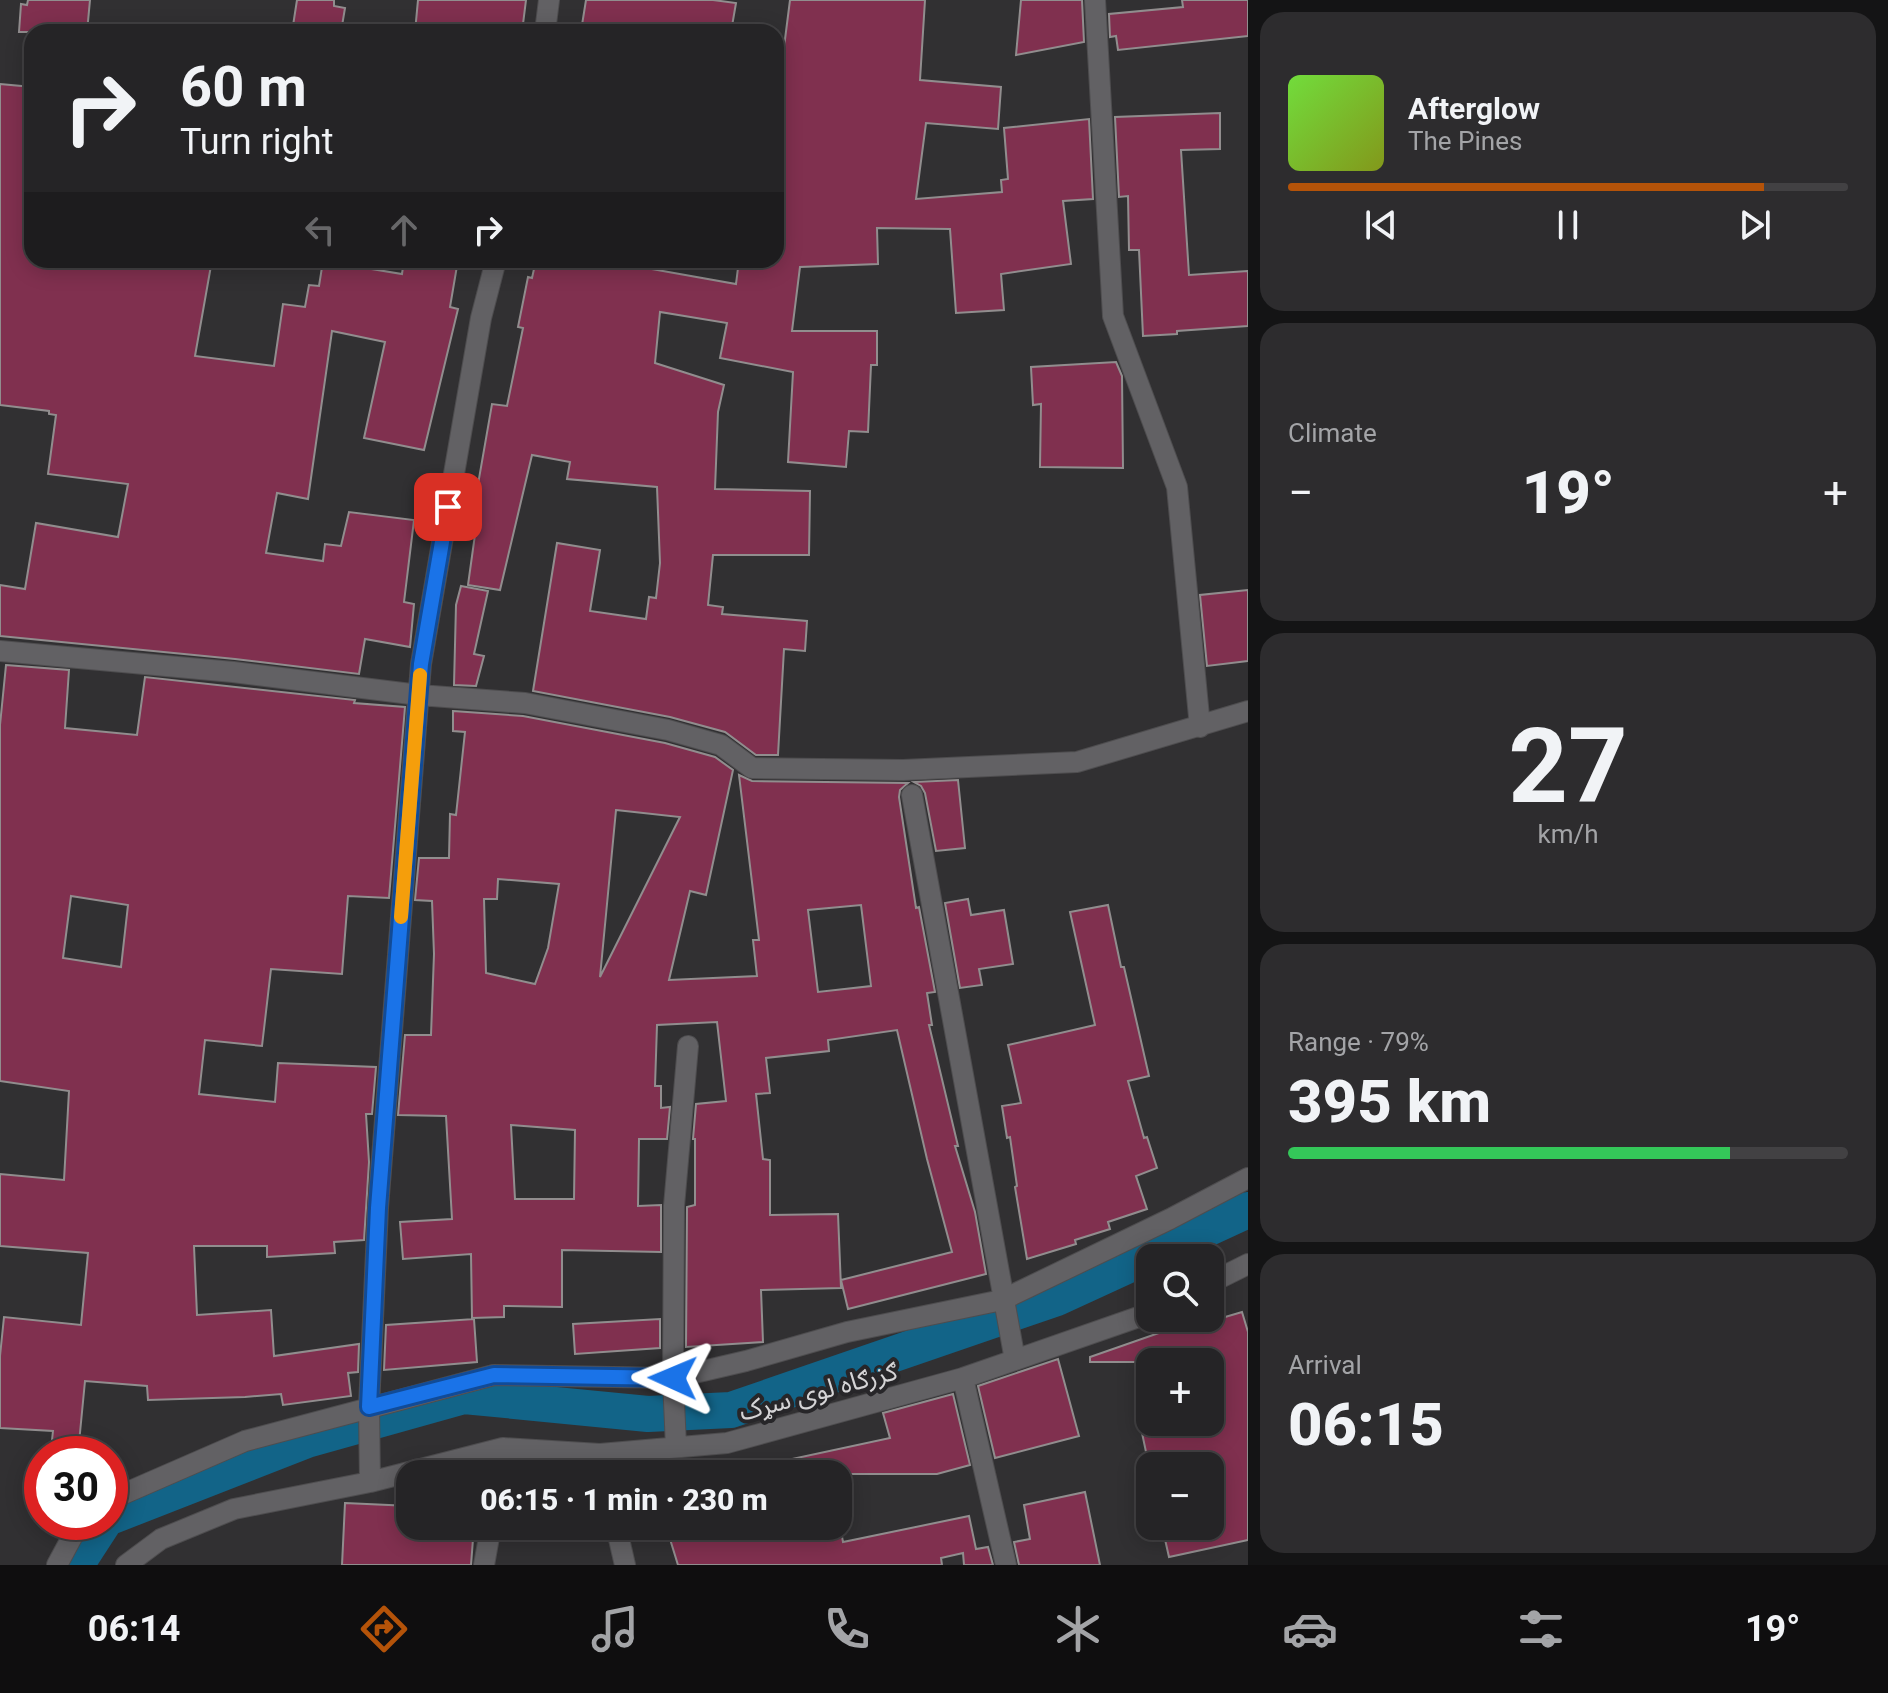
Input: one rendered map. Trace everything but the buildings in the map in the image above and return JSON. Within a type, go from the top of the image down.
[{"type":"street","points":[[546,24],[549,0]]},
{"type":"street","points":[[1095,0],[1113,316],[1177,487],[1200,727]]},
{"type":"street","points":[[370,1482],[369,1407],[378,1208],[421,664],[479,333],[494,268]]},
{"type":"street","points":[[0,651],[233,672],[419,695],[525,703],[668,730],[721,745],[752,768],[903,770],[1077,762],[1248,711]]},
{"type":"street","points":[[912,795],[1015,1360]]},
{"type":"street","points":[[676,1447],[673,1378],[674,1206],[688,1046]]},
{"type":"street","points":[[128,1492],[245,1441],[494,1375],[673,1378],[847,1332],[1002,1300],[1248,1178]]},
{"type":"street","points":[[1224,1276],[1248,1264]]},
{"type":"street","name":"ګزرګاه لوی سړک","points":[[619,1460],[676,1447],[727,1443],[963,1378],[1136,1318]]},
{"type":"street","points":[[963,1378],[1006,1565]]},
{"type":"street","points":[[501,1460],[503,1448]]},
{"type":"street","name":"ګزرګاه لوی سړک","points":[[126,1565],[161,1539],[234,1509],[370,1482],[503,1448],[577,1460]]},
{"type":"street","points":[[57,1565],[70,1540]]},
{"type":"street","points":[[484,1565],[488,1540]]},
{"type":"street","points":[[619,1540],[625,1565]]},
{"type":"waterway","points":[[128,1510],[307,1440],[464,1396],[648,1414],[731,1410],[1057,1298],[1248,1210]]},
{"type":"waterway","points":[[76,1565],[92,1540]]},
{"type":"slow traffic","points":[[401,917],[420,675]]},
{"type":"route","points":[[448,507],[421,664],[378,1208],[369,1407],[494,1375],[673,1378]]}]
